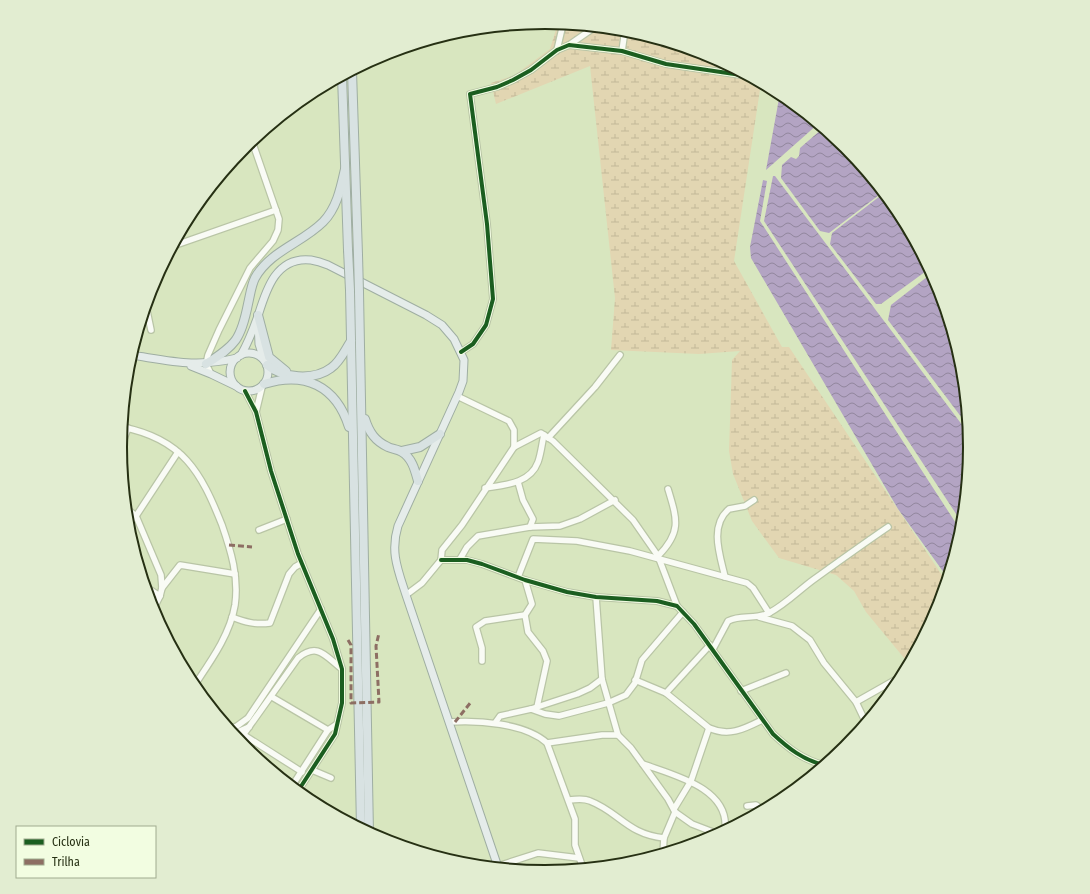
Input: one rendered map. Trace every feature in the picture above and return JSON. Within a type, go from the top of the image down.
[{"type":"highway","points":[[352,76],[362,402],[369,826]]},
{"type":"highway","points":[[342,82],[350,290],[361,822]]},
{"type":"highway","points":[[206,364],[230,348],[237,340],[255,279],[262,269],[276,254],[312,232],[324,221],[337,200],[345,169]]},
{"type":"highway","points":[[258,315],[270,357],[282,370],[297,376]]},
{"type":"highway","points":[[265,362],[277,371],[297,376],[306,376],[330,369],[336,364],[351,341]]},
{"type":"highway","points":[[263,385],[274,381],[301,380],[322,388],[330,393],[340,405],[345,413],[352,435]]},
{"type":"highway","points":[[362,402],[368,427],[375,438],[388,446],[402,451],[412,462],[418,481]]},
{"type":"highway","points":[[402,451],[420,447],[440,434]]},
{"type":"main road","points":[[238,387],[232,380],[230,370],[249,339],[264,293],[276,274],[288,264],[300,260],[311,260],[328,265],[434,320],[448,331],[461,352],[464,360],[464,372],[457,396],[398,526],[393,545],[406,595],[497,862]]},
{"type":"main road","points":[[184,364],[211,374],[245,391],[252,391],[263,385],[268,375],[259,344],[258,315]]},
{"type":"main road","points":[[137,357],[184,364],[206,364],[251,353],[260,357],[265,362]]},
{"type":"street","points":[[557,50],[562,30]]},
{"type":"street","points":[[461,352],[473,344],[486,326],[493,299],[487,224],[470,94],[497,87],[513,80],[531,70],[557,50],[569,45],[588,32]]},
{"type":"street","points":[[622,51],[624,37]]},
{"type":"street","points":[[569,45],[622,51],[666,64],[733,74]]},
{"type":"street","points":[[211,374],[206,364],[208,355],[219,330],[228,316],[250,268],[273,241],[278,230],[279,219],[254,147]]},
{"type":"street","points":[[180,244],[276,210]]},
{"type":"street","points":[[148,316],[151,330]]},
{"type":"street","points":[[485,488],[518,482],[528,477],[538,463],[546,436],[595,387],[620,355]]},
{"type":"street","points":[[256,412],[263,385]]},
{"type":"street","points":[[245,391],[256,412],[271,471],[286,519],[338,654],[342,669],[343,692],[335,734],[301,786]]},
{"type":"street","points":[[457,396],[509,421],[514,430],[514,447]]},
{"type":"street","points":[[128,428],[158,438],[178,452],[198,474],[209,494],[232,552],[236,591],[232,617],[223,639],[198,680]]},
{"type":"street","points":[[406,595],[422,583],[441,560],[442,550],[462,524],[514,447],[533,436],[541,434],[546,436],[633,520],[659,557],[677,606],[711,647],[762,720],[789,749],[803,758],[818,763]]},
{"type":"street","points":[[133,519],[178,452]]},
{"type":"street","points":[[518,482],[523,500],[533,519],[530,527]]},
{"type":"street","points":[[659,557],[672,540],[676,524],[676,514],[668,489]]},
{"type":"street","points":[[460,559],[467,547],[478,536],[530,527],[560,526],[571,523],[614,500]]},
{"type":"street","points":[[725,577],[717,544],[723,517],[729,509],[744,506],[754,500]]},
{"type":"street","points":[[133,513],[136,516],[161,575],[162,588],[157,602]]},
{"type":"street","points":[[259,530],[286,519]]},
{"type":"street","points":[[759,617],[769,613],[791,599],[826,571],[888,527]]},
{"type":"street","points":[[518,577],[532,541],[535,539],[577,541],[630,550],[659,557],[750,585],[769,613]]},
{"type":"street","points":[[441,560],[460,559],[482,564],[525,580],[567,592],[596,597],[657,601],[677,606]]},
{"type":"street","points":[[232,617],[248,624],[258,625],[270,623],[290,574],[295,567],[302,563]]},
{"type":"street","points":[[162,588],[180,565],[235,574]]},
{"type":"street","points":[[482,661],[482,648],[476,627],[485,621],[524,615],[532,604],[525,580]]},
{"type":"street","points":[[153,592],[160,596]]},
{"type":"street","points":[[596,597],[602,679],[618,735],[642,764],[675,810],[692,824],[710,831]]},
{"type":"street","points":[[235,727],[248,718],[321,609]]},
{"type":"street","points":[[534,708],[545,714],[560,716],[608,703],[626,695],[631,690],[636,680],[642,660],[683,612]]},
{"type":"street","points":[[524,615],[528,632],[543,651],[547,661],[534,708]]},
{"type":"street","points":[[666,693],[711,647],[728,621],[744,616],[759,617],[787,624],[803,633],[810,640],[824,663],[856,702],[863,718]]},
{"type":"street","points":[[302,772],[244,734],[298,658],[311,650],[318,651],[342,669]]},
{"type":"street","points":[[742,691],[786,673]]},
{"type":"street","points":[[495,723],[500,716],[534,708],[584,691],[602,679]]},
{"type":"street","points":[[636,680],[666,693],[709,728],[722,733],[731,733],[762,720]]},
{"type":"street","points":[[856,702],[890,683]]},
{"type":"street","points":[[272,696],[328,730]]},
{"type":"street","points":[[449,722],[465,721],[495,723],[539,736],[547,743],[575,819],[574,837],[581,863]]},
{"type":"street","points":[[295,782],[328,730],[337,724]]},
{"type":"street","points":[[239,732],[249,727]]},
{"type":"street","points":[[663,848],[664,838],[675,810],[691,781],[709,728]]},
{"type":"street","points":[[547,743],[602,735],[618,735]]},
{"type":"street","points":[[642,764],[691,781],[708,793],[721,807],[725,814],[725,824]]},
{"type":"street","points":[[312,770],[331,778]]},
{"type":"street","points":[[569,800],[591,801],[642,833],[664,838]]},
{"type":"street","points":[[747,806],[756,805],[758,807]]},
{"type":"street","points":[[508,863],[538,853],[579,858]]},
{"type":"green space","points":[[556,29],[627,37],[679,51],[705,61],[730,72],[760,89],[734,261],[782,347],[789,347],[943,576],[920,632],[905,659],[866,612],[854,591],[836,575],[779,558],[752,521],[733,474],[729,451],[732,360],[740,351],[699,354],[611,350],[615,298],[590,66],[496,104],[491,83],[515,75],[550,49]]},
{"type":"water","points":[[779,100],[814,127],[766,170]]},
{"type":"water","points":[[819,131],[841,151],[879,195],[829,233],[820,231],[781,178],[782,165],[791,157],[796,159],[799,156],[800,148]]},
{"type":"water","points":[[773,176],[775,176],[962,425],[962,474],[957,515],[764,221]]},
{"type":"water","points":[[763,180],[767,181],[760,221],[956,523],[944,572],[898,509],[751,258],[750,247]]},
{"type":"water","points":[[880,196],[907,238],[925,272],[881,304],[876,304],[830,244],[832,233]]},
{"type":"water","points":[[927,277],[941,313],[949,339],[955,365],[962,418],[888,320],[891,305]]},
{"type":"marked path","points":[[229,545],[252,547]]},
{"type":"marked path","points":[[348,640],[351,645],[351,703],[379,702],[376,646],[379,633]]},
{"type":"marked path","points":[[455,722],[471,702]]},
{"type":"cycle path","points":[[461,352],[473,344],[486,325],[493,299],[487,224],[470,94],[497,87],[513,80],[531,70],[557,50],[569,45],[622,51],[666,64],[733,74]]},
{"type":"cycle path","points":[[245,391],[256,412],[271,471],[298,554],[333,639],[342,669],[342,703],[335,734],[301,786]]},
{"type":"cycle path","points":[[441,560],[467,560],[525,580],[567,592],[596,597],[657,601],[677,606],[694,624],[773,734],[796,753],[818,763]]}]
